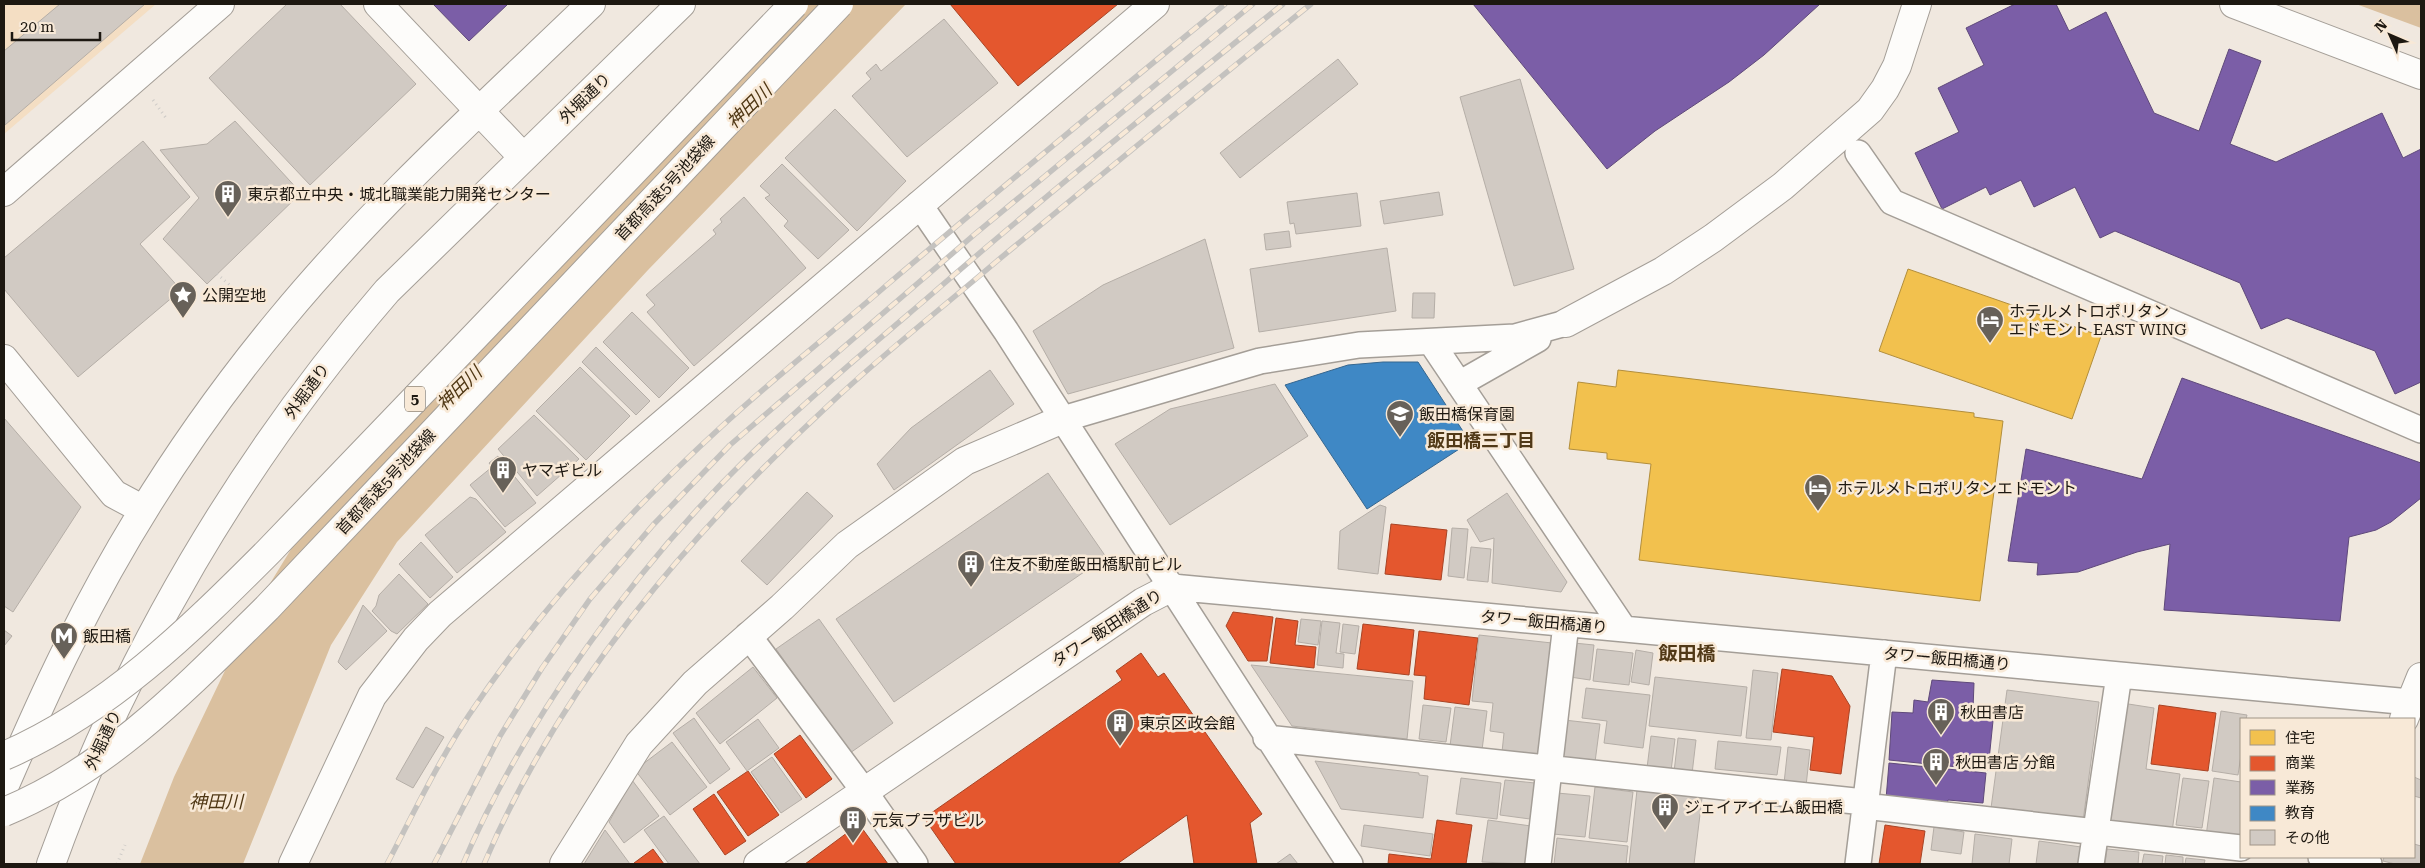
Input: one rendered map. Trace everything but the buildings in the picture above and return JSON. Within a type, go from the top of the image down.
[{"type":"main road","points":[[4,192],[220,4]]},
{"type":"main road","points":[[378,4],[523,157]]},
{"type":"main road","points":[[4,787],[69,643],[144,510],[226,390],[280,320],[351,240],[479,111],[591,4]]},
{"type":"main road","name":"外堀通り","points":[[51,864],[78,792],[119,703],[167,609],[218,517],[304,394],[386,290],[681,4]]},
{"type":"main road","name":"首都高速5号池袋線","points":[[4,756],[46,736],[116,690],[171,646],[218,602],[282,538],[794,4]]},
{"type":"main road","name":"首都高速5号池袋線","points":[[4,812],[73,778],[102,758],[164,707],[212,662],[267,608],[839,4]]},
{"type":"main road","points":[[293,864],[372,696],[416,639],[440,614],[1156,4]]},
{"type":"main road","points":[[1566,323],[1663,271],[1713,238],[1783,186],[1870,110],[1898,66],[1917,4]]},
{"type":"main road","points":[[2234,4],[2421,75]]},
{"type":"main road","points":[[4,359],[114,494],[144,510]]},
{"type":"main road","points":[[564,864],[638,744],[695,683],[782,607],[846,545],[965,461],[1063,419]]},
{"type":"main road","name":"タワー飯田橋通り","points":[[758,864],[1143,602],[1172,587]]},
{"type":"street","points":[[1858,153],[1892,202],[2421,430]]},
{"type":"street","points":[[919,204],[1063,419],[1172,587],[1266,738],[1350,864]]},
{"type":"street","points":[[1063,419],[1260,361],[1359,345],[1515,337],[1566,323]]},
{"type":"street","points":[[1459,384],[1566,323]]},
{"type":"street","points":[[1431,342],[1624,629]]},
{"type":"street","name":"タワー飯田橋通り","points":[[1172,587],[2119,675],[2415,700]]},
{"type":"street","points":[[1538,864],[1566,624]]},
{"type":"street","points":[[748,635],[864,791],[915,864]]},
{"type":"street","points":[[1858,864],[1884,653]]},
{"type":"street","points":[[2091,864],[2119,675]]},
{"type":"street","points":[[1266,738],[1549,768],[2240,848]]},
{"type":"street","points":[[2330,858],[2355,861]]},
{"type":"path","points":[[151,96],[166,118]]},
{"type":"path","points":[[217,274],[248,301]]},
{"type":"path","points":[[117,864],[124,845]]},
{"type":"shaded area","points":[[4,4],[156,4],[4,134]]},
{"type":"water","name":"神田川","points":[[799,4],[906,4],[648,270],[397,542],[331,645],[243,864],[140,864],[174,777],[255,608],[331,484]]},
{"type":"water","points":[[2356,4],[2421,4],[2421,28]]},
{"type":"railway","points":[[387,864],[447,751],[496,676],[555,600],[652,493],[741,408],[783,372],[1225,4]]},
{"type":"railway","points":[[434,864],[500,736],[542,668],[590,599],[653,525],[730,445],[975,234],[1253,4]]},
{"type":"railway","points":[[463,864],[488,810],[517,756],[585,649],[623,598],[704,503],[767,439],[856,359],[1058,187],[1283,4]]},
{"type":"railway","points":[[484,864],[515,798],[550,735],[590,674],[633,615],[679,559],[728,505],[831,403],[892,348],[1311,4]]},
{"type":"place","name":"東京都立中央・城北職業能力開発センター","points":[[228,218]]},
{"type":"place","name":"公開空地","points":[[183,319]]},
{"type":"place","name":"ホテルメトロポリタン エドモント EAST WING","points":[[1990,344]]},
{"type":"place","name":"飯田橋保育園","points":[[1400,438]]},
{"type":"place","name":"ヤマギビル","points":[[503,494]]},
{"type":"place","name":"ホテルメトロポリタンエドモント","points":[[1818,512]]},
{"type":"place","name":"住友不動産飯田橋駅前ビル","points":[[971,588]]},
{"type":"place","name":"飯田橋","points":[[64,660]]},
{"type":"place","name":"秋田書店","points":[[1941,736]]},
{"type":"place","name":"東京区政会館","points":[[1120,747]]},
{"type":"place","name":"秋田書店 分館","points":[[1936,786]]},
{"type":"place","name":"ジェイアイエム飯田橋","points":[[1665,831]]},
{"type":"place","name":"元気プラザビル","points":[[853,844]]},
{"type":"district","name":"飯田橋三丁目","points":[[1481,440]]},
{"type":"district","name":"飯田橋","points":[[1687,653]]}]
